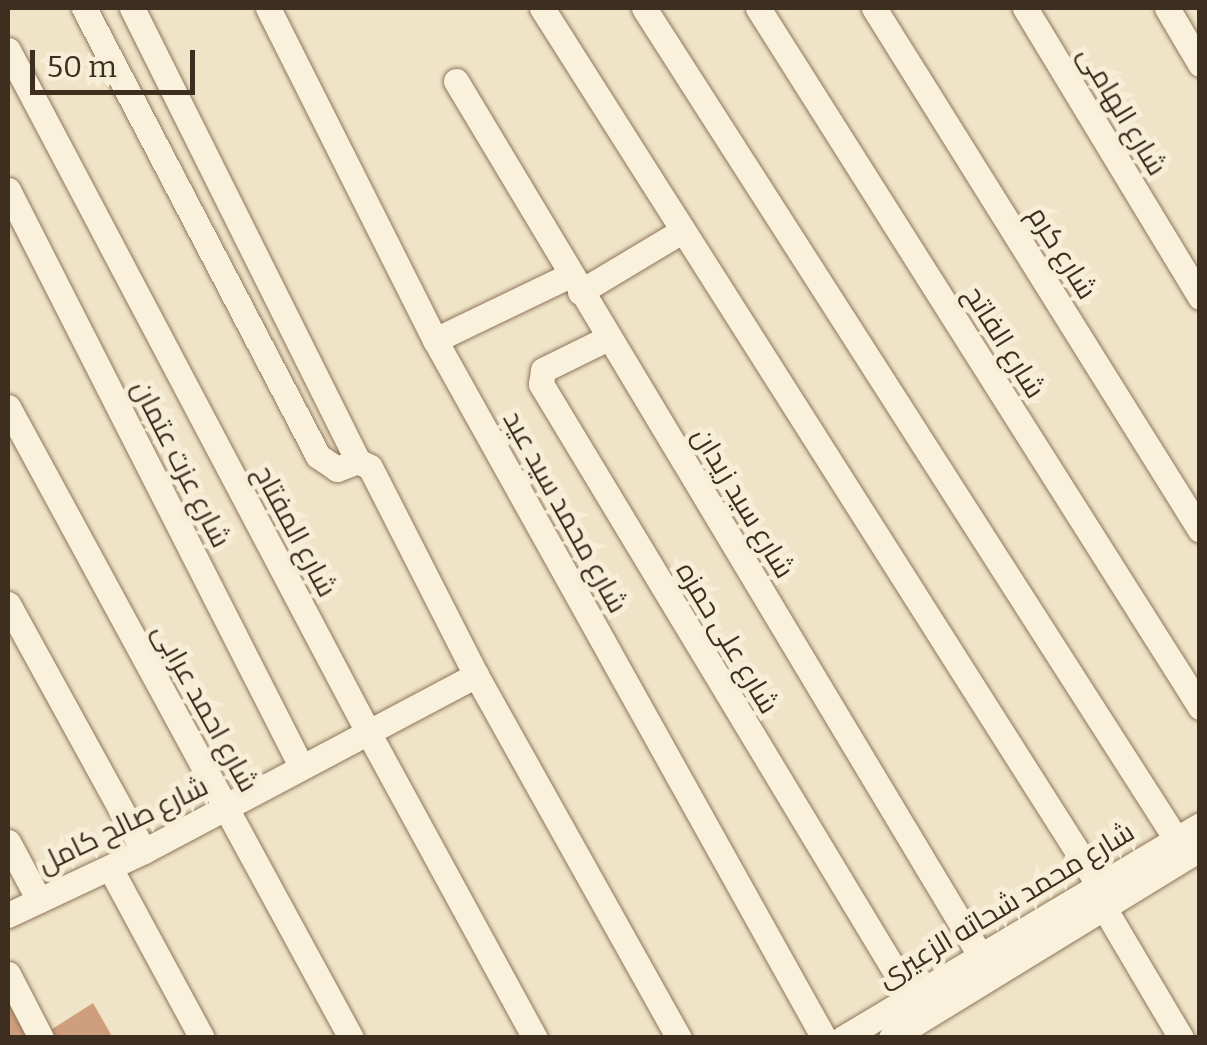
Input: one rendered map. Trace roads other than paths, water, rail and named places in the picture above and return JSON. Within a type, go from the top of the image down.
[{"type":"street","points":[[84,8],[318,456],[329,468],[358,461]]},
{"type":"street","points":[[132,8],[358,461],[370,467],[476,675],[679,1038]]},
{"type":"street","name":"شارع محمد سيد عيد","points":[[268,8],[435,340],[824,1038]]},
{"type":"street","points":[[542,8],[1100,895],[1181,1038]]},
{"type":"street","points":[[644,8],[1188,844]]},
{"type":"street","name":"شارع الفاتح","points":[[758,8],[1200,708]]},
{"type":"street","name":"شارع كرم","points":[[874,8],[1200,530]]},
{"type":"street","name":"شارع الهامى","points":[[1024,8],[1200,297]]},
{"type":"street","points":[[1167,8],[1200,64]]},
{"type":"street","name":"شارع المفتاح","points":[[8,50],[368,732],[535,1038]]},
{"type":"street","name":"شارع سيد زيدان","points":[[456,81],[980,955]]},
{"type":"street","name":"شارع عزت عتمان","points":[[8,190],[302,766]]},
{"type":"street","points":[[435,340],[575,283],[682,231]]},
{"type":"street","name":"شارع على حمزه","points":[[608,338],[543,370],[541,384],[910,996]]},
{"type":"street","name":"شارع احمد عرابى","points":[[8,407],[350,1038]]},
{"type":"street","points":[[8,604],[144,851]]},
{"type":"street","name":"شارع صالح كامل","points":[[8,915],[228,808],[476,675]]},
{"type":"street","name":"شارع محمد شحاته الزعيرى","points":[[843,1038],[980,955],[1100,895],[1188,844],[1200,825]]},
{"type":"street","points":[[8,842],[39,900]]},
{"type":"street","points":[[110,868],[202,1038]]},
{"type":"street","name":"شارع محمد شحاته الزعيرى","points":[[891,1038],[1100,895]]},
{"type":"street","points":[[8,974],[41,1038]]}]
